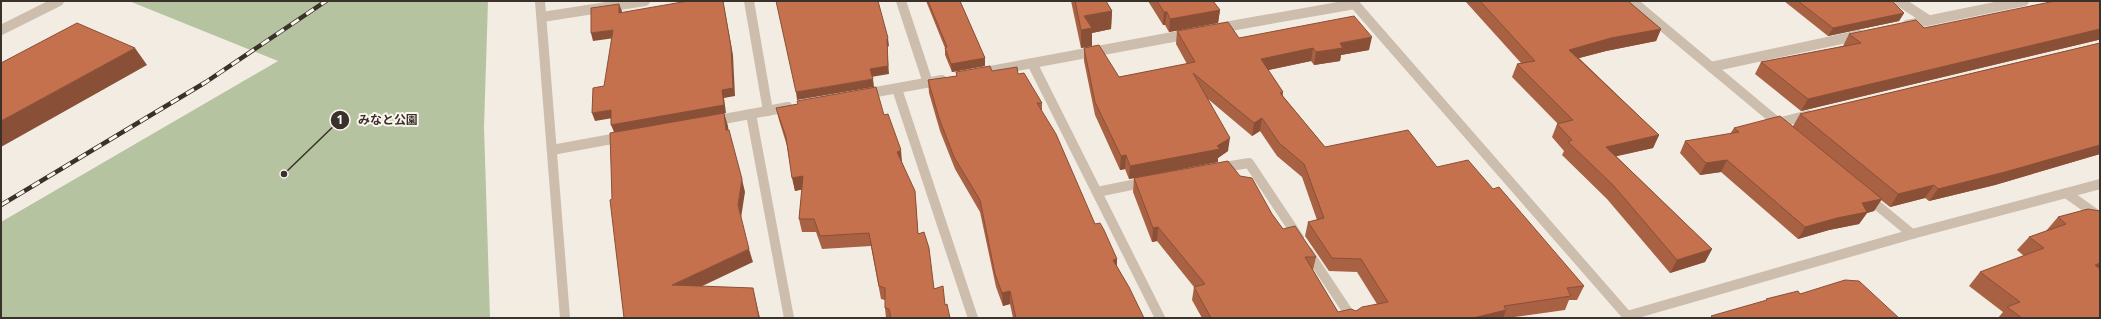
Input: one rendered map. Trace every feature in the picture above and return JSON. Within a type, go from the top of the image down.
[{"type":"street","points":[[1,30],[59,1]]},
{"type":"street","points":[[540,1],[565,318]]},
{"type":"street","points":[[542,17],[645,1]]},
{"type":"street","points":[[749,1],[768,111]]},
{"type":"street","points":[[901,1],[928,83]]},
{"type":"street","points":[[1632,1],[1790,132]]},
{"type":"street","points":[[1899,1],[1928,20]]},
{"type":"street","points":[[1897,27],[2024,1]]},
{"type":"street","points":[[973,74],[1354,2],[1625,317],[1912,234],[2100,184]]},
{"type":"street","points":[[1711,67],[1866,34]]},
{"type":"street","points":[[1032,63],[1160,318]]},
{"type":"street","points":[[851,96],[950,79]]},
{"type":"street","points":[[897,89],[973,318]]},
{"type":"street","points":[[705,122],[798,105]]},
{"type":"street","points":[[751,114],[789,318]]},
{"type":"street","points":[[1778,123],[1816,114]]},
{"type":"street","points":[[552,150],[636,134]]},
{"type":"street","points":[[1211,170],[1249,162],[1352,318]]},
{"type":"street","points":[[1097,192],[1158,180]]},
{"type":"street","points":[[1860,191],[1912,234]]},
{"type":"street","points":[[2066,193],[2100,217]]},
{"type":"green space","points":[[129,1],[488,1],[484,127],[490,318],[1,318],[1,222],[278,61]]},
{"type":"building","points":[[688,1],[723,1],[731,47],[733,88],[722,90],[724,105],[611,125],[611,110],[592,113],[593,88],[604,86],[613,30],[591,33],[591,8],[619,4],[619,13]]},
{"type":"building","points":[[776,1],[878,1],[888,38],[888,66],[870,69],[873,79],[796,92]]},
{"type":"building","points":[[928,1],[960,1],[985,58],[951,64],[945,48],[947,47]]},
{"type":"building","points":[[1075,1],[1106,1],[1112,11],[1084,16],[1092,28],[1081,30]]},
{"type":"building","points":[[1157,1],[1213,1],[1220,10],[1170,19],[1167,12],[1164,12]]},
{"type":"building","points":[[1480,1],[1628,1],[1661,29],[1611,38],[1569,50],[1659,135],[1606,147],[1712,249],[1677,260],[1613,185],[1568,142],[1572,140],[1557,124],[1573,120],[1517,64],[1535,61]]},
{"type":"building","points":[[1798,1],[1892,1],[1904,13],[1833,28]]},
{"type":"building","points":[[2055,1],[2099,1],[2100,29],[1808,99],[1761,62],[1861,43],[1849,34],[1916,20],[1924,28]]},
{"type":"building","points":[[1354,16],[1372,37],[1340,43],[1343,48],[1316,52],[1313,48],[1261,59],[1283,92],[1280,93],[1325,147],[1408,130],[1437,167],[1468,160],[1493,189],[1499,187],[1584,286],[1567,288],[1571,296],[1504,306],[1506,310],[1473,318],[1211,318],[1194,287],[1205,284],[1158,227],[1153,228],[1134,178],[1228,161],[1240,176],[1252,178],[1272,214],[1283,229],[1295,226],[1316,257],[1305,257],[1338,312],[1351,309],[1356,311],[1362,307],[1388,302],[1361,259],[1332,258],[1308,222],[1324,218],[1304,164],[1279,143],[1262,118],[1254,123],[1193,73],[1230,138],[1217,146],[1220,149],[1130,166],[1126,155],[1121,156],[1095,102],[1084,48],[1099,45],[1119,77],[1195,62],[1177,31],[1228,22],[1239,38]]},
{"type":"building","points":[[77,23],[135,48],[1,121],[1,63]]},
{"type":"building","points":[[2100,43],[2100,145],[1938,189],[1934,185],[1898,194],[1800,114]]},
{"type":"building","points":[[990,66],[992,71],[1017,67],[1018,74],[1024,73],[1042,103],[1037,103],[1056,134],[1095,224],[1100,223],[1104,230],[1117,259],[1113,260],[1129,287],[1144,318],[1016,318],[1010,291],[1002,293],[995,274],[980,200],[954,157],[939,118],[928,80],[957,76],[956,72]]},
{"type":"building","points":[[876,87],[884,115],[888,114],[901,150],[897,152],[915,191],[918,234],[924,232],[929,248],[934,289],[943,286],[945,305],[947,304],[950,318],[891,318],[889,309],[885,308],[885,288],[879,286],[869,233],[820,236],[814,219],[799,219],[803,176],[792,178],[786,137],[776,108],[798,104],[797,101]]},
{"type":"building","points":[[724,113],[726,130],[729,130],[742,179],[738,205],[749,249],[672,285],[753,288],[759,318],[624,318],[610,200],[612,199],[610,133]]},
{"type":"building","points":[[1780,116],[1882,199],[1862,203],[1867,212],[1837,218],[1805,227],[1727,160],[1706,163],[1685,141],[1739,132],[1734,128]]},
{"type":"building","points":[[2088,209],[2100,211],[2100,263],[2095,265],[2100,269],[2100,318],[2022,318],[2007,307],[2020,302],[1980,272],[2044,248],[2029,237],[2066,224],[2058,217]]},
{"type":"building","points":[[1845,280],[1859,281],[1899,318],[1713,318],[1711,316],[1767,300],[1766,299],[1798,291],[1800,294]]},
{"type":"railway","points":[[1,205],[206,82],[326,1]]},
{"type":"place","name":"みなと公園","points":[[284,174]]}]
